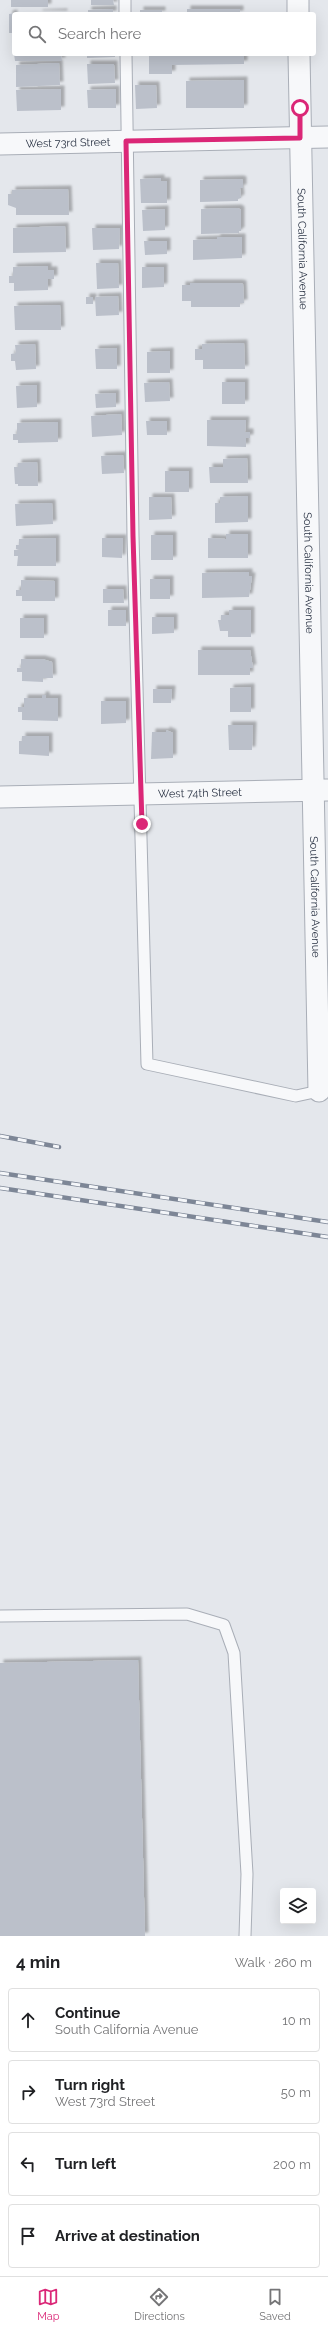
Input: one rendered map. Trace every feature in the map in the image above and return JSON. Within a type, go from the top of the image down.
[{"type":"street","points":[[298,0],[298,12]]},
{"type":"street","name":"South California Avenue","points":[[299,56],[300,138],[321,791],[319,1091]]},
{"type":"street","name":"West 73rd Street","points":[[0,144],[328,137]]},
{"type":"street","name":"West 74th Street","points":[[0,797],[321,791]]},
{"type":"lane","points":[[125,0],[125,12]]},
{"type":"lane","points":[[126,56],[126,141],[133,536],[147,1064],[296,1096],[319,1091]]},
{"type":"lane","points":[[0,1616],[187,1614],[224,1625],[234,1653],[247,1874],[246,1936]]},
{"type":"building","points":[[11,0],[48,0],[48,7],[11,7]]},
{"type":"building","points":[[91,0],[113,0],[114,5],[91,5]]},
{"type":"building","points":[[113,9],[113,12],[88,12],[88,10]]},
{"type":"building","points":[[187,9],[240,9],[240,12],[187,12]]},
{"type":"building","points":[[140,10],[162,10],[162,12],[140,12]]},
{"type":"building","points":[[12,13],[12,33],[9,33],[9,14]]},
{"type":"building","points":[[14,56],[61,56],[62,61],[15,61]]},
{"type":"building","points":[[87,56],[115,56],[115,57],[87,58]]},
{"type":"building","points":[[149,56],[244,56],[244,64],[172,65],[172,74],[149,74]]},
{"type":"building","points":[[59,63],[60,85],[16,87],[16,65]]},
{"type":"building","points":[[87,64],[114,64],[115,83],[88,84]]},
{"type":"building","points":[[244,80],[244,108],[186,108],[186,81]]},
{"type":"building","points":[[135,85],[156,85],[157,108],[136,109]]},
{"type":"building","points":[[61,89],[61,110],[17,111],[16,90]]},
{"type":"building","points":[[116,89],[116,108],[88,108],[87,90]]},
{"type":"building","points":[[161,178],[161,181],[167,181],[167,203],[141,203],[140,179]]},
{"type":"building","points":[[200,180],[243,180],[243,188],[240,188],[241,198],[238,199],[238,201],[200,202]]},
{"type":"building","points":[[68,189],[69,215],[16,215],[16,208],[8,205],[8,194],[12,194],[12,190]]},
{"type":"building","points":[[238,208],[241,210],[241,231],[239,231],[239,233],[201,234],[201,209]]},
{"type":"building","points":[[165,209],[165,230],[143,231],[142,210]]},
{"type":"building","points":[[65,226],[66,252],[13,253],[13,228]]},
{"type":"building","points":[[92,228],[120,228],[119,249],[93,250]]},
{"type":"building","points":[[217,237],[242,237],[242,258],[193,260],[193,240],[217,239]]},
{"type":"building","points":[[144,241],[167,241],[167,254],[145,255]]},
{"type":"building","points":[[96,263],[118,263],[119,288],[97,289]]},
{"type":"building","points":[[48,266],[48,270],[54,270],[54,279],[48,279],[48,290],[14,291],[14,283],[9,283],[9,276],[13,276],[13,267]]},
{"type":"building","points":[[142,267],[164,267],[164,287],[142,288]]},
{"type":"building","points":[[190,283],[243,284],[244,303],[240,303],[240,307],[191,307],[191,301],[182,301],[182,285],[190,285]]},
{"type":"building","points":[[118,296],[119,315],[96,316],[95,297]]},
{"type":"building","points":[[86,297],[93,297],[93,304],[86,304]]},
{"type":"building","points":[[60,305],[61,330],[15,330],[14,306]]},
{"type":"building","points":[[244,343],[245,369],[203,369],[203,360],[195,360],[195,349],[202,349],[202,344]]},
{"type":"building","points":[[35,344],[36,369],[16,370],[15,361],[11,361],[11,354],[16,353],[15,345]]},
{"type":"building","points":[[117,348],[117,369],[96,369],[95,349]]},
{"type":"building","points":[[170,351],[170,373],[147,373],[147,352]]},
{"type":"building","points":[[169,382],[170,401],[145,402],[144,383]]},
{"type":"building","points":[[222,382],[245,382],[245,404],[222,404]]},
{"type":"building","points":[[37,385],[37,407],[17,408],[16,386]]},
{"type":"building","points":[[116,393],[116,407],[96,408],[95,394]]},
{"type":"building","points":[[121,414],[122,435],[92,437],[91,416]]},
{"type":"building","points":[[207,420],[246,420],[245,432],[250,432],[250,438],[246,438],[246,447],[207,446]]},
{"type":"building","points":[[146,421],[167,421],[167,435],[147,435]]},
{"type":"building","points":[[58,422],[58,442],[18,443],[18,440],[13,440],[13,434],[17,434],[17,423]]},
{"type":"building","points":[[123,455],[124,473],[102,474],[101,456]]},
{"type":"building","points":[[247,458],[248,483],[210,483],[209,467],[223,467],[223,459]]},
{"type":"building","points":[[37,462],[38,486],[18,486],[18,484],[15,484],[14,467],[18,467],[18,463]]},
{"type":"building","points":[[165,471],[189,471],[189,492],[165,492]]},
{"type":"building","points":[[248,496],[248,522],[215,523],[215,503],[220,503],[220,497]]},
{"type":"building","points":[[149,497],[171,497],[172,519],[149,520]]},
{"type":"building","points":[[52,503],[53,524],[16,526],[15,504]]},
{"type":"building","points":[[226,534],[248,534],[248,558],[208,558],[208,538],[226,539]]},
{"type":"building","points":[[151,535],[173,535],[173,560],[151,560]]},
{"type":"building","points":[[56,538],[56,566],[17,566],[18,556],[14,556],[14,550],[20,550],[16,549],[16,545],[19,545],[19,539]]},
{"type":"building","points":[[102,538],[123,538],[122,558],[102,557]]},
{"type":"building","points":[[249,572],[249,576],[252,576],[249,597],[202,598],[202,573]]},
{"type":"building","points":[[150,579],[170,579],[170,599],[150,599]]},
{"type":"building","points":[[21,580],[55,581],[55,601],[22,601],[22,596],[16,596],[16,590],[21,590]]},
{"type":"building","points":[[103,589],[123,589],[124,603],[103,603]]},
{"type":"building","points":[[108,610],[126,610],[126,626],[108,626]]},
{"type":"building","points":[[229,610],[251,610],[251,637],[228,637],[228,631],[220,631],[218,620],[221,620],[221,615],[229,615]]},
{"type":"building","points":[[152,617],[174,617],[174,633],[152,634]]},
{"type":"building","points":[[20,618],[44,618],[44,638],[20,638]]},
{"type":"building","points":[[198,650],[250,650],[253,668],[250,668],[250,675],[198,675]]},
{"type":"building","points":[[21,659],[42,659],[52,662],[53,678],[43,678],[43,682],[22,681],[22,672],[17,672],[17,668],[21,668]]},
{"type":"building","points":[[251,687],[251,712],[230,712],[230,688]]},
{"type":"building","points":[[153,689],[172,689],[171,703],[153,703]]},
{"type":"building","points":[[42,695],[46,695],[46,698],[58,698],[58,721],[22,720],[22,712],[18,712],[18,707],[24,707],[24,698],[42,698]]},
{"type":"building","points":[[101,701],[126,701],[126,723],[101,724]]},
{"type":"building","points":[[228,725],[253,725],[252,750],[229,750]]},
{"type":"building","points":[[166,730],[173,733],[173,758],[151,759],[152,732],[166,732]]},
{"type":"building","points":[[22,736],[49,736],[49,756],[19,754],[19,741],[22,741]]},
{"type":"building","points":[[138,1660],[145,1936],[0,1936],[0,1663]]},
{"type":"railway","points":[[0,1136],[59,1147]]},
{"type":"railway","points":[[0,1173],[328,1222]]},
{"type":"railway","points":[[0,1188],[328,1237]]},
{"type":"route","points":[[142,824],[133,536],[126,141],[300,138],[300,108]]}]
